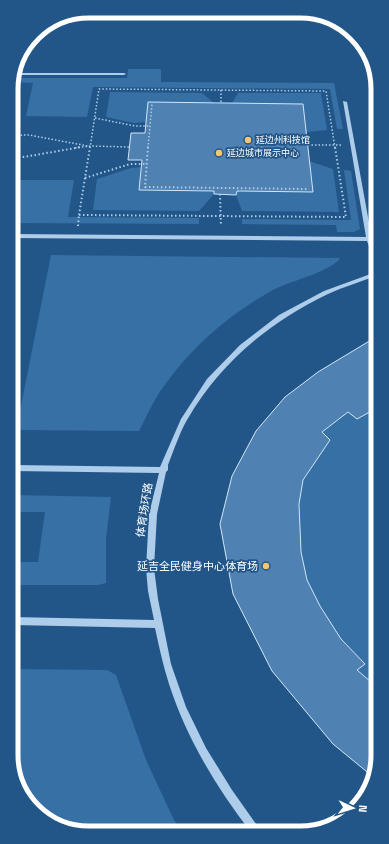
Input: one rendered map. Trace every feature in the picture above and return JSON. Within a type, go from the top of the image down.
[{"type":"street","points":[[20,74],[124,74]]},
{"type":"street","points":[[345,102],[371,244]]},
{"type":"street","points":[[18,236],[369,239]]},
{"type":"street","name":"体育场环路","points":[[252,826],[223,785],[200,744],[181,703],[167,664],[153,597],[150,569],[150,543],[156,493],[172,442],[185,417],[204,388],[235,353],[271,324],[299,306],[330,291],[371,276]]},
{"type":"street","points":[[18,468],[164,470]]},
{"type":"street","points":[[18,621],[159,624]]},
{"type":"path","points":[[77,236],[79,215],[99,90],[326,91],[346,217],[79,215]]},
{"type":"path","points":[[220,90],[221,103]]},
{"type":"path","points":[[152,104],[145,187],[308,189]]},
{"type":"path","points":[[95,118],[135,126],[150,126]]},
{"type":"path","points":[[18,137],[28,135],[90,146],[130,147]]},
{"type":"path","points":[[308,145],[352,145]]},
{"type":"path","points":[[18,156],[24,157],[90,146]]},
{"type":"path","points":[[85,178],[130,164],[147,164]]},
{"type":"path","points":[[220,194],[221,238]]},
{"type":"shaded area","points":[[128,69],[161,69],[161,82],[334,83],[343,129],[337,129],[330,89],[93,87],[87,117],[26,116],[33,83],[18,82],[19,78],[127,78]]},
{"type":"shaded area","points":[[110,92],[202,93],[214,103],[146,122],[134,123],[106,117]]},
{"type":"shaded area","points":[[238,93],[321,93],[327,130],[306,132],[302,104],[232,103]]},
{"type":"shaded area","points":[[309,161],[333,169],[339,212],[242,211],[236,195],[237,191],[313,192]]},
{"type":"shaded area","points":[[142,167],[140,190],[214,191],[214,194],[199,211],[93,210],[97,179],[131,168]]},
{"type":"shaded area","points":[[344,170],[351,171],[360,229],[354,232],[337,232],[336,225],[242,224],[242,219],[351,220]]},
{"type":"shaded area","points":[[18,180],[74,180],[68,217],[199,218],[199,224],[18,223]]},
{"type":"shaded area","points":[[51,255],[340,258],[336,263],[329,267],[275,289],[259,298],[228,319],[214,331],[187,357],[160,391],[139,431],[18,430],[18,421]]},
{"type":"shaded area","name":"延吉全民健身中心体育场","points":[[371,340],[371,760],[369,774],[333,744],[272,671],[233,594],[220,524],[285,397],[318,372]]},
{"type":"shaded area","points":[[18,495],[111,497],[106,539],[106,583],[98,585],[18,585],[18,562],[38,562],[45,512],[18,512]]},
{"type":"shaded area","points":[[18,669],[107,670],[116,675],[146,760],[178,826],[75,825],[57,819],[39,805],[27,791],[20,774],[18,755]]},
{"type":"building","name":"延边城市展示中心","points":[[148,102],[303,104],[313,192],[237,191],[236,195],[214,194],[214,191],[139,190],[142,160],[128,160],[131,133],[145,133]]},
{"type":"building","name":"延吉全民健身中心体育场","points":[[371,340],[371,411],[357,419],[348,412],[322,432],[330,440],[303,480],[299,504],[301,552],[307,580],[320,606],[341,639],[365,664],[357,670],[371,682],[371,760],[369,774],[333,744],[272,671],[233,594],[220,524],[232,476],[256,431],[285,397],[318,372]]},
{"type":"place","name":"延边州科技馆","points":[[248,140]]},
{"type":"place","name":"延边城市展示中心","points":[[219,153]]},
{"type":"place","name":"延吉全民健身中心体育场","points":[[266,566]]}]
